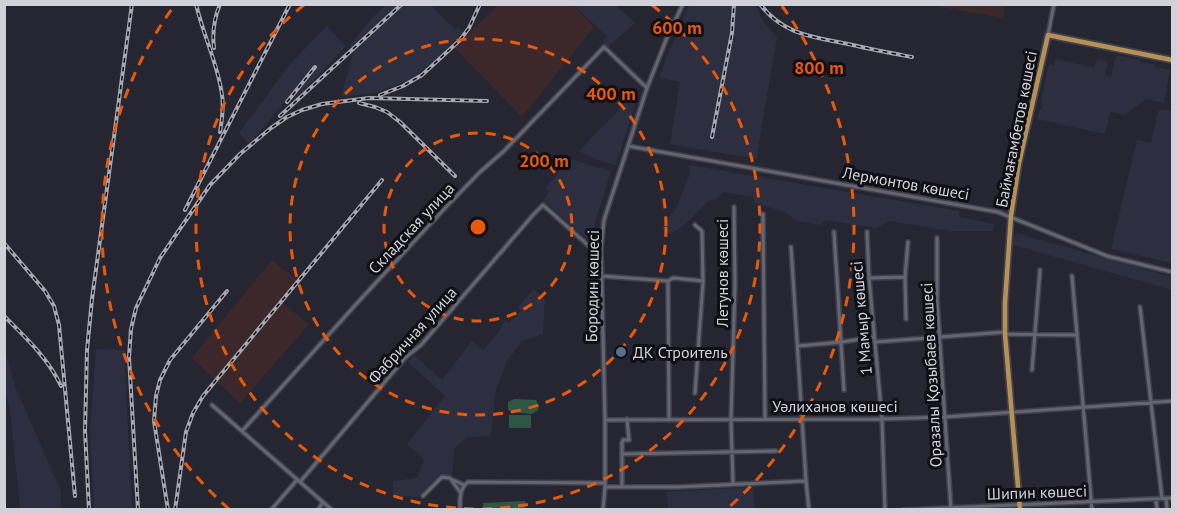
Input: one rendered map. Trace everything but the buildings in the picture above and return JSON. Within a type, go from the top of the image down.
[{"type":"main road","points":[[1048,35],[1173,60]]},
{"type":"main road","name":"Баймағамбетов көшесі","points":[[1020,507],[1005,333],[1005,303],[1011,216],[1019,163],[1048,35]]},
{"type":"street","name":"Бородин көшесі","points":[[603,510],[605,420],[601,249],[604,220],[647,88],[683,4]]},
{"type":"street","name":"Баймағамбетов көшесі","points":[[1048,35],[1054,4]]},
{"type":"street","name":"Складская улица","points":[[242,431],[446,207],[504,151],[604,47],[647,88]]},
{"type":"street","name":"Лермонтов көшесі","points":[[628,146],[989,210],[1011,216],[1107,256],[1173,272]]},
{"type":"street","name":"Фабричная улица","points":[[271,510],[406,357],[421,345],[543,205],[590,247],[601,249]]},
{"type":"street","name":"Летунов көшесі","points":[[734,207],[735,284],[731,419],[734,484]]},
{"type":"street","points":[[763,214],[765,418]]},
{"type":"street","points":[[695,225],[702,231],[703,281],[695,393]]},
{"type":"street","points":[[834,232],[844,390]]},
{"type":"street","name":"1 Мамыр көшесі","points":[[867,232],[882,418],[885,510]]},
{"type":"street","name":"Оразалы Қозыбаев көшесі","points":[[937,238],[937,299],[951,508]]},
{"type":"street","points":[[906,319],[905,278],[908,242]]},
{"type":"street","points":[[791,247],[809,510]]},
{"type":"street","points":[[1032,370],[1040,270]]},
{"type":"street","points":[[602,276],[703,281]]},
{"type":"street","points":[[1072,276],[1092,510]]},
{"type":"street","points":[[869,278],[905,278]]},
{"type":"street","points":[[668,281],[669,419]]},
{"type":"street","points":[[1140,307],[1167,510]]},
{"type":"street","points":[[798,346],[874,339],[1005,333],[1077,335]]},
{"type":"street","name":"Уәлиханов көшесі","points":[[605,420],[945,417],[1173,401]]},
{"type":"street","points":[[212,405],[332,510]]},
{"type":"street","points":[[622,486],[622,441],[629,440],[627,419]]},
{"type":"street","points":[[622,454],[776,451]]},
{"type":"street","points":[[423,496],[442,477],[464,485]]},
{"type":"street","points":[[450,478],[461,492]]},
{"type":"street","points":[[460,510],[461,492],[468,482],[660,487],[806,481]]},
{"type":"street","name":"Шипин көшесі","points":[[903,510],[1020,507],[1173,498]]},
{"type":"street","points":[[1156,499],[1157,510]]},
{"type":"street","points":[[318,510],[323,502]]},
{"type":"shaded area","points":[[387,4],[431,5],[455,30],[458,27],[463,32],[436,59],[410,80],[375,93],[341,97],[354,51],[350,45]]},
{"type":"shaded area","points":[[499,5],[573,5],[594,27],[522,117],[454,47]]},
{"type":"shaded area","points":[[574,5],[615,5],[635,23],[608,47],[602,42],[607,37]]},
{"type":"shaded area","points":[[689,5],[756,5],[761,18],[777,38],[756,159],[670,144],[680,82],[659,78]]},
{"type":"shaded area","points":[[929,5],[1005,5],[1003,18]]},
{"type":"shaded area","points":[[327,26],[346,46],[293,100],[289,97],[249,144],[239,133],[290,64]]},
{"type":"shaded area","points":[[1116,55],[1170,70],[1164,103],[1146,99],[1124,115],[1110,112],[1105,134],[1037,119],[1042,109],[1041,101],[1049,64],[1054,65],[1055,59],[1094,68],[1097,59],[1108,61],[1105,76],[1111,78]]},
{"type":"shaded area","points":[[632,96],[637,98],[616,165],[595,159],[579,151]]},
{"type":"shaded area","points":[[1161,109],[1172,111],[1172,263],[1111,249],[1137,140],[1151,143],[1158,112]]},
{"type":"shaded area","points":[[570,159],[611,171],[589,241],[543,200],[549,192],[545,188]]},
{"type":"shaded area","points":[[690,165],[959,211],[959,217],[994,224],[993,231],[952,231],[889,221],[876,228],[825,220],[820,225],[797,221],[785,212],[755,203],[753,197],[723,192],[718,198],[710,200],[683,226],[671,234],[661,230],[665,221],[676,209],[691,171]]},
{"type":"shaded area","points":[[1016,233],[1172,277],[1172,290],[1013,245]]},
{"type":"shaded area","points":[[272,260],[298,281],[281,302],[309,324],[240,403],[192,358]]},
{"type":"shaded area","points":[[534,289],[545,300],[543,334],[522,341],[507,361],[496,389],[491,436],[467,437],[455,448],[452,476],[439,477],[418,497],[393,496],[393,481],[417,478],[424,460],[407,444],[445,396],[408,362],[414,355],[442,380],[472,341],[483,350],[499,332],[505,320],[509,323],[521,310],[518,307]]},
{"type":"shaded area","points":[[96,349],[124,350],[132,509],[94,509],[90,431]]},
{"type":"shaded area","points":[[5,354],[16,389],[61,491],[61,509],[20,509],[10,410],[5,393]]},
{"type":"shaded area","points":[[753,487],[755,509],[668,509],[667,492]]},
{"type":"green space","points":[[514,399],[536,400],[538,410],[532,414],[511,412],[508,410],[508,402]]},
{"type":"green space","points":[[509,415],[531,415],[531,428],[509,428]]},
{"type":"green space","points":[[525,501],[525,509],[483,509],[483,503]]},
{"type":"railway","points":[[89,510],[85,431],[87,350],[132,4]]},
{"type":"railway","points":[[196,4],[220,83],[223,104],[220,132]]},
{"type":"railway","points":[[214,48],[214,26],[220,4]]},
{"type":"railway","points":[[185,210],[290,4]]},
{"type":"railway","points":[[280,116],[402,4]]},
{"type":"railway","points":[[380,95],[422,75],[460,40],[469,28],[480,4]]},
{"type":"railway","points":[[712,137],[732,33],[734,4]]},
{"type":"railway","points":[[760,4],[779,22],[800,33],[912,57]]},
{"type":"railway","points":[[287,102],[315,67]]},
{"type":"railway","points":[[138,510],[129,357],[131,329],[136,308],[160,258],[210,185],[240,154],[271,128],[302,110],[322,104],[369,98],[487,101]]},
{"type":"railway","points":[[359,103],[387,112],[455,176]]},
{"type":"railway","points":[[175,510],[186,432],[203,396],[382,180]]},
{"type":"railway","points":[[4,243],[45,291],[54,306],[59,325],[75,496]]},
{"type":"railway","points":[[168,510],[154,421],[160,380],[170,360],[227,291]]},
{"type":"railway","points":[[4,316],[43,357],[61,386]]},
{"type":"place","name":"ДК Строитель","points":[[621,352]]}]
